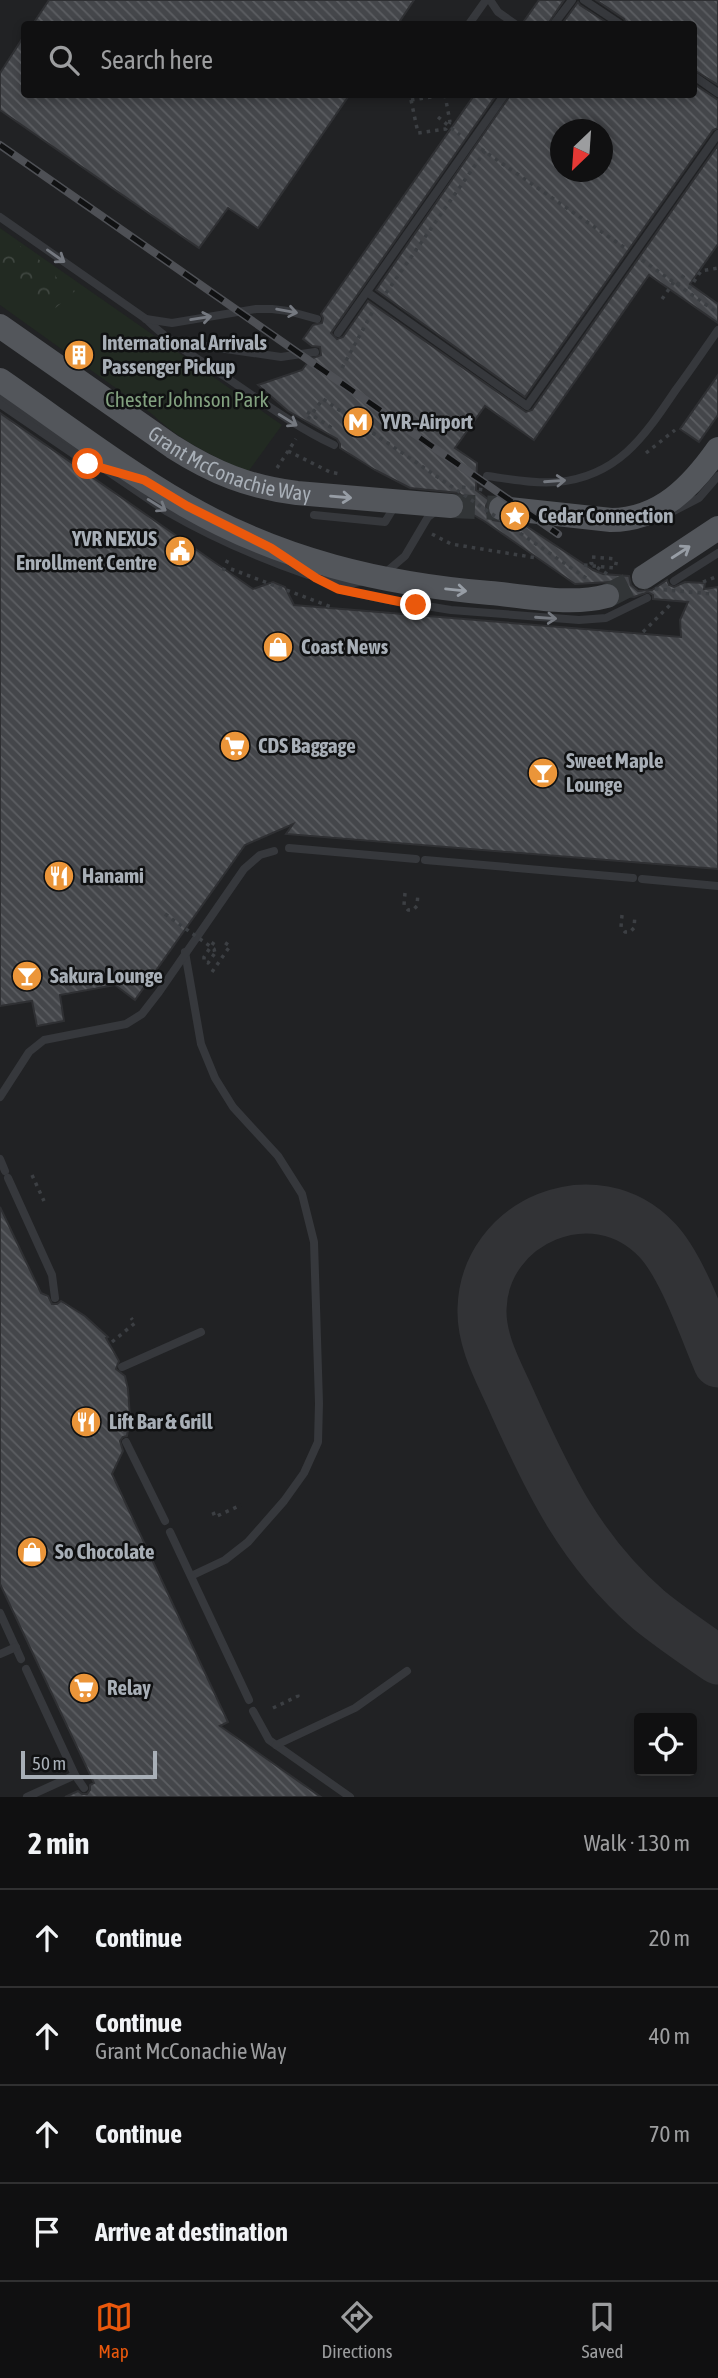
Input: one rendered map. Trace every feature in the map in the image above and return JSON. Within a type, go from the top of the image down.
[{"type":"main road","name":"Grant McConachie Way","points":[[0,326],[173,447],[233,479],[276,491],[451,506]]},
{"type":"main road","points":[[0,380],[144,480],[187,506],[250,537],[298,555],[364,576],[428,587],[567,600],[607,585]]},
{"type":"main road","points":[[501,508],[627,520],[643,516],[659,509],[683,492],[718,449]]},
{"type":"main road","points":[[645,588],[718,528]]},
{"type":"lane","points":[[471,21],[488,0],[511,21]]},
{"type":"lane","points":[[556,21],[572,0]]},
{"type":"lane","points":[[584,0],[616,21]]},
{"type":"lane","points":[[697,78],[718,93]]},
{"type":"lane","points":[[338,333],[502,98]]},
{"type":"lane","points":[[368,292],[527,406],[718,134]]},
{"type":"lane","points":[[0,217],[146,319],[171,341],[281,416],[334,445]]},
{"type":"lane","points":[[146,319],[172,323],[264,309],[288,311],[317,319]]},
{"type":"lane","points":[[487,476],[555,482],[587,475],[616,461],[633,448],[647,431],[718,330]]},
{"type":"lane","points":[[171,341],[281,356],[315,352]]},
{"type":"lane","points":[[0,398],[131,489],[194,527],[276,563],[334,582],[350,584],[383,574],[405,556],[428,517],[440,508],[451,506]]},
{"type":"lane","points":[[0,404],[88,464],[144,480]]},
{"type":"lane","points":[[627,520],[659,516],[680,509],[699,498],[718,476]]},
{"type":"lane","points":[[314,515],[385,522],[398,502]]},
{"type":"lane","points":[[250,537],[338,589],[416,605],[579,620],[606,618],[645,588]]},
{"type":"lane","points":[[674,581],[718,553]]},
{"type":"lane","points":[[289,848],[415,859]]},
{"type":"lane","points":[[0,1097],[29,1052],[44,1040],[136,1020],[159,992],[244,869],[260,855],[274,851]]},
{"type":"lane","points":[[425,860],[718,886]]},
{"type":"lane","points":[[185,952],[201,1044],[215,1078],[233,1107],[278,1156],[302,1194],[314,1242],[319,1404],[318,1442],[304,1473],[284,1501],[248,1542],[225,1560],[191,1576]]},
{"type":"lane","points":[[0,1159],[52,1275],[55,1298]]},
{"type":"lane","points":[[122,1367],[201,1332]]},
{"type":"lane","points":[[126,1442],[164,1521]]},
{"type":"lane","points":[[170,1532],[248,1700]]},
{"type":"lane","points":[[0,1613],[21,1659]]},
{"type":"lane","points":[[0,1654],[16,1647]]},
{"type":"lane","points":[[26,1669],[83,1788]]},
{"type":"lane","points":[[276,1745],[355,1708],[407,1671]]},
{"type":"lane","points":[[253,1711],[264,1733],[276,1745],[350,1797]]},
{"type":"lane","points":[[27,1797],[75,1775]]},
{"type":"path","points":[[425,98],[411,100],[418,133],[446,129],[450,122],[446,98]]},
{"type":"path","points":[[438,117],[716,312],[718,305]]},
{"type":"path","points":[[342,368],[366,321],[485,151]]},
{"type":"path","points":[[689,289],[701,271],[718,268]]},
{"type":"path","points":[[662,299],[686,272]]},
{"type":"path","points":[[308,419],[323,399],[588,579]]},
{"type":"path","points":[[272,477],[297,437]]},
{"type":"path","points":[[289,451],[330,472],[345,475]]},
{"type":"path","points":[[432,534],[451,544],[537,558]]},
{"type":"path","points":[[583,565],[615,568],[617,559],[592,557],[590,563],[607,585]]},
{"type":"path","points":[[231,569],[334,607]]},
{"type":"path","points":[[703,582],[718,576]]},
{"type":"path","points":[[645,588],[713,594]]},
{"type":"path","points":[[643,632],[673,602]]},
{"type":"path","points":[[405,893],[404,905],[408,910],[413,910],[417,906],[418,893]]},
{"type":"path","points":[[165,914],[175,920],[204,942],[214,948],[215,953],[210,961],[205,962],[204,957],[209,949],[214,942]]},
{"type":"path","points":[[622,915],[621,927],[625,932],[630,932],[634,928],[635,915]]},
{"type":"path","points":[[212,972],[230,946],[224,942]]},
{"type":"path","points":[[32,1175],[44,1201]]},
{"type":"path","points":[[112,1342],[135,1323],[131,1318]]},
{"type":"path","points":[[213,1512],[215,1517],[241,1505]]},
{"type":"path","points":[[273,1708],[298,1696],[296,1691]]},
{"type":"shaded area","points":[[0,0],[718,0],[718,1797],[0,1797]]},
{"type":"green space","name":"Chester Johnson Park","points":[[0,228],[282,425],[248,472],[185,440],[0,305]]},
{"type":"green space","points":[[0,232],[55,271],[56,277],[75,291],[52,311],[6,284],[0,286]]},
{"type":"building","points":[[49,0],[414,0],[400,21],[35,21]]},
{"type":"building","points":[[539,0],[564,0],[550,21],[524,21]]},
{"type":"building","points":[[596,0],[718,0],[718,85],[697,72],[697,21],[624,19]]},
{"type":"building","points":[[578,2],[604,21],[564,21]]},
{"type":"building","points":[[21,41],[21,98],[347,98],[258,228],[228,208],[199,248],[0,110],[0,73]]},
{"type":"building","points":[[697,86],[718,100],[718,128],[713,130],[525,397],[376,290],[508,98],[697,98]]},
{"type":"building","points":[[472,98],[494,98],[331,333],[337,339],[343,337],[368,301],[526,412],[532,410],[718,145],[718,244],[690,284],[718,304],[718,323],[649,275],[534,440],[485,406],[455,448],[477,463],[476,490],[489,500],[487,513],[493,520],[526,526],[593,570],[603,574],[629,576],[631,585],[638,591],[652,590],[667,580],[669,585],[674,587],[685,582],[705,583],[704,589],[718,587],[718,869],[286,834],[293,824],[245,845],[135,1000],[115,985],[60,995],[64,1021],[37,1026],[32,1001],[0,1006],[0,413],[253,589],[273,582],[285,587],[294,605],[681,637],[680,620],[688,602],[653,599],[653,595],[648,592],[634,597],[621,596],[619,587],[611,582],[575,584],[465,510],[465,500],[459,493],[410,488],[375,470],[340,448],[337,439],[288,411],[258,385],[302,370],[310,359],[321,355],[320,347],[312,346],[303,339],[313,325],[322,323],[321,314]]},
{"type":"building","points":[[718,375],[718,415],[699,442],[680,429]]},
{"type":"building","points":[[0,1207],[41,1293],[48,1296],[52,1304],[61,1301],[85,1316],[108,1337],[106,1338],[119,1361],[116,1369],[125,1376],[130,1417],[127,1436],[120,1441],[123,1451],[112,1474],[228,1722],[220,1726],[321,1797],[65,1797],[78,1791],[87,1794],[90,1785],[94,1783],[0,1584]]},
{"type":"taxiway","points":[[718,1363],[675,1265],[657,1240],[632,1220],[604,1211],[575,1210],[547,1217],[522,1231],[501,1252],[488,1278],[482,1309],[488,1346],[540,1462],[569,1515],[604,1564],[625,1587],[657,1617],[718,1660]]},
{"type":"tunnel","points":[[451,506],[501,508]]},
{"type":"tunnel","points":[[607,596],[644,577]]},
{"type":"railway","points":[[0,145],[558,534]]},
{"type":"place","name":"International Arrivals Passenger Pickup","points":[[79,355]]},
{"type":"place","name":"YVR–Airport","points":[[358,422]]},
{"type":"place","name":"Cedar Connection","points":[[515,516]]},
{"type":"place","name":"YVR NEXUS Enrollment Centre","points":[[180,551]]},
{"type":"place","name":"Coast News","points":[[278,647]]},
{"type":"place","name":"CDS Baggage","points":[[235,746]]},
{"type":"place","name":"Sweet Maple Lounge","points":[[543,773]]},
{"type":"place","name":"Hanami","points":[[59,876]]},
{"type":"place","name":"Sakura Lounge","points":[[27,976]]},
{"type":"place","name":"Lift Bar & Grill","points":[[86,1422]]},
{"type":"place","name":"So Chocolate","points":[[32,1552]]},
{"type":"place","name":"Relay","points":[[84,1688]]},
{"type":"route","points":[[88,464],[144,480],[187,506],[282,554],[316,578],[338,589],[416,605]]}]
